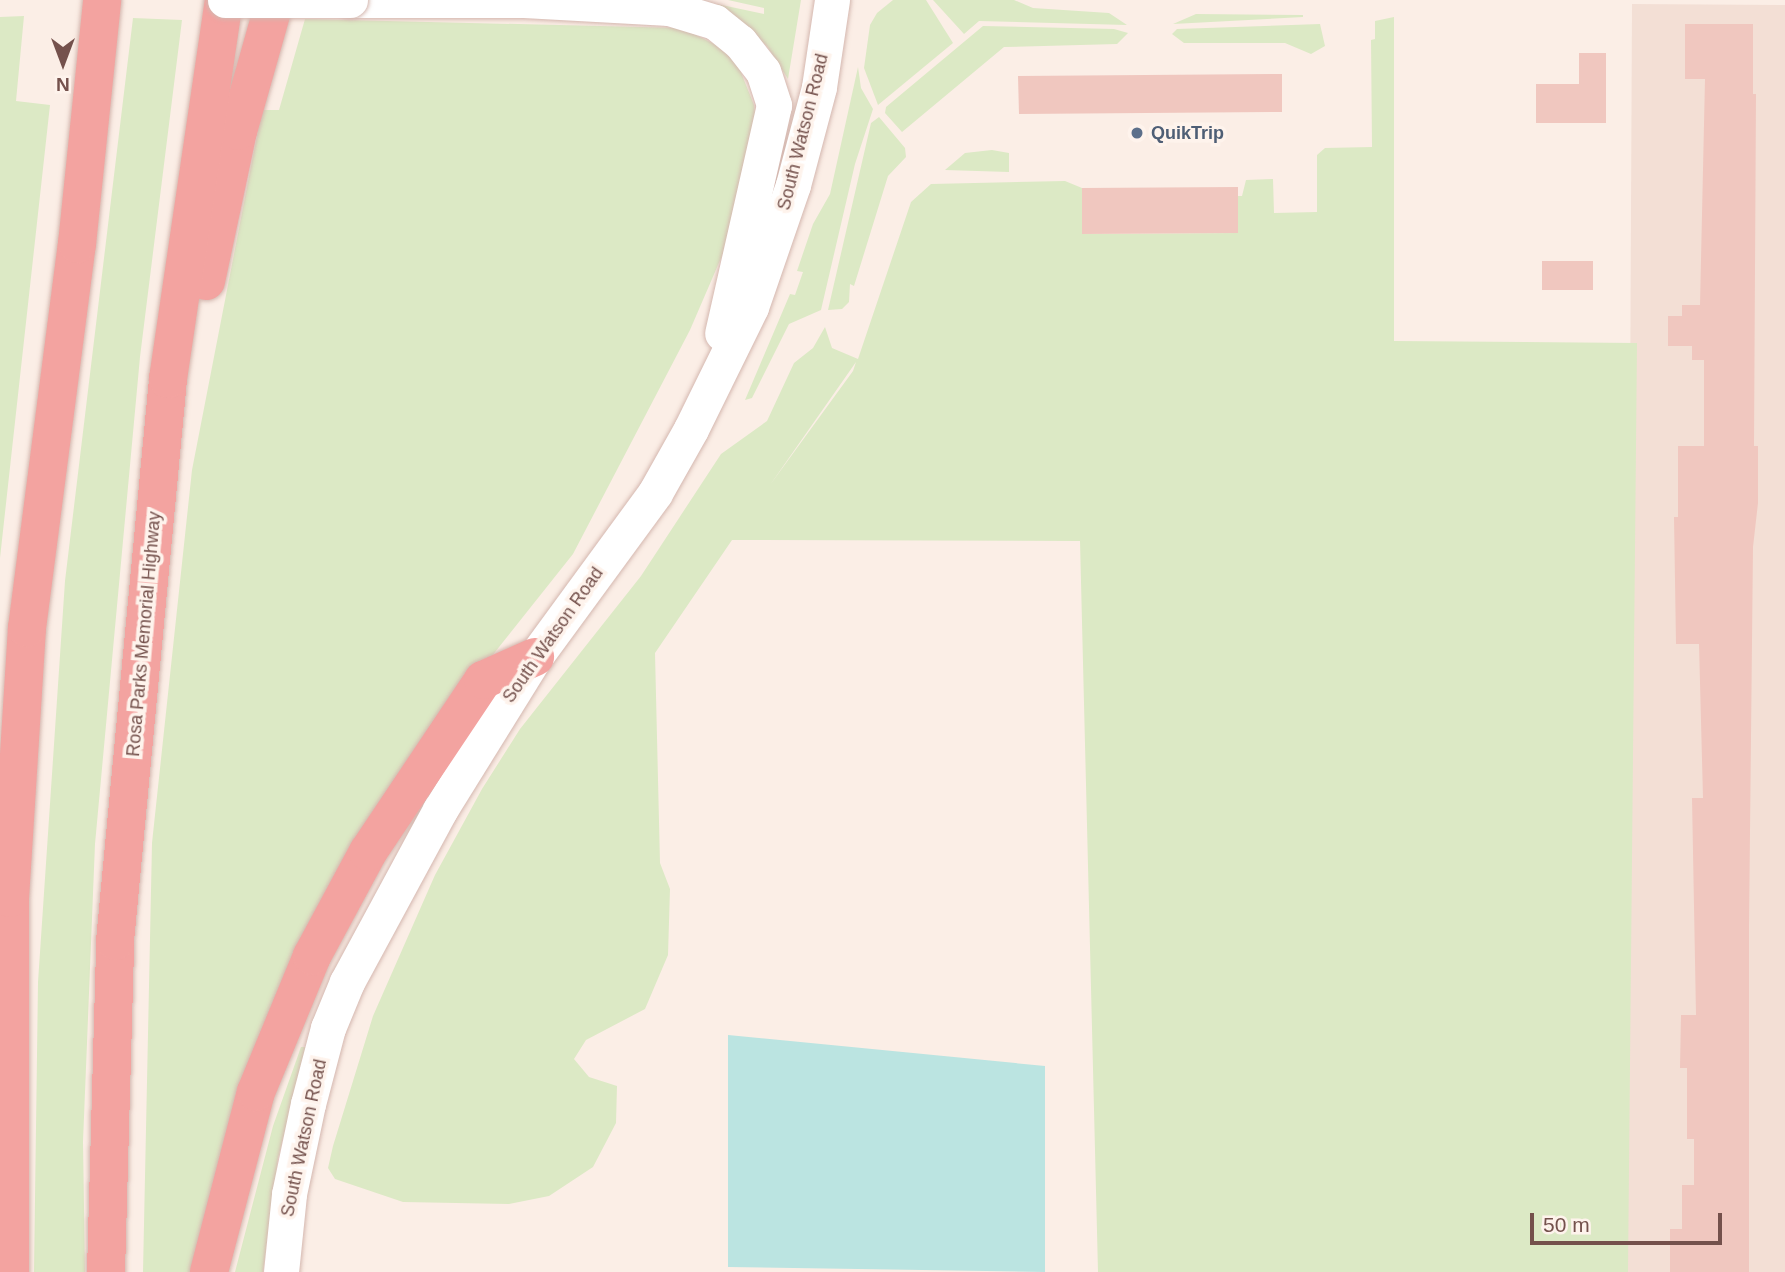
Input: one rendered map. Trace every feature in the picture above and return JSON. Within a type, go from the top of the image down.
[{"type":"highway","points":[[10,1272],[10,898],[27,628],[77,244],[102,0]]},
{"type":"highway","name":"Rosa Parks Memorial Highway","points":[[106,1272],[115,941],[168,379],[224,0]]},
{"type":"highway","points":[[168,379],[193,339],[238,131],[275,0]]},
{"type":"highway","points":[[209,1272],[257,1091],[312,956],[368,852],[483,680],[535,657]]},
{"type":"main road","points":[[224,0],[524,1],[669,8],[715,22],[740,42],[764,71],[774,106],[709,388]]},
{"type":"main road","name":"South Watson Road","points":[[281,1272],[289,1194],[308,1104],[328,1028],[347,982],[440,810],[535,657],[655,493],[751,307],[793,185],[819,87],[832,0]]},
{"type":"shaded area","points":[[1632,4],[1785,5],[1785,1272],[1626,1272]]},
{"type":"green space","points":[[728,0],[801,0],[788,79],[767,46],[717,4],[764,14],[764,8]]},
{"type":"green space","points":[[893,0],[926,0],[953,43],[878,105],[864,68],[870,25],[877,13]]},
{"type":"green space","points":[[933,0],[1014,0],[1033,8],[1109,13],[1127,25],[979,21],[964,34]]},
{"type":"green space","points":[[1196,14],[1303,15],[1303,17],[1173,24]]},
{"type":"green space","points":[[24,16],[16,101],[50,105],[0,558],[0,17]]},
{"type":"green space","points":[[1394,17],[1394,341],[1637,343],[1628,1272],[1098,1272],[1080,541],[732,540],[655,653],[660,863],[670,889],[668,955],[645,1009],[586,1040],[574,1059],[589,1077],[617,1086],[616,1123],[593,1167],[549,1196],[509,1204],[403,1202],[335,1179],[328,1168],[333,1146],[373,1016],[435,875],[482,789],[520,729],[641,576],[721,454],[767,421],[794,363],[813,348],[825,327],[832,348],[858,359],[911,202],[931,184],[1065,181],[1082,188],[1083,234],[1238,233],[1238,196],[1242,196],[1246,180],[1273,179],[1274,213],[1317,212],[1317,155],[1325,148],[1372,147],[1371,40],[1375,39],[1375,21]],"holes":[[[856,362],[853,371],[770,485]]]},
{"type":"green space","points":[[133,18],[182,20],[140,357],[95,844],[83,1142],[85,1272],[34,1272],[38,982],[65,581]]},
{"type":"green space","points":[[305,19],[682,28],[718,46],[738,65],[754,105],[758,141],[737,221],[690,330],[573,554],[441,720],[302,946],[196,1272],[143,1272],[152,843],[192,470],[262,110],[279,110]]},
{"type":"green space","points":[[1320,24],[1325,46],[1311,54],[1285,43],[1184,43],[1172,34],[1177,29]]},
{"type":"green space","points":[[983,26],[1114,29],[1128,33],[1117,44],[1004,47],[902,132],[885,113],[886,107]]},
{"type":"green space","points":[[858,67],[861,88],[873,109],[855,164],[821,310],[789,324],[752,398],[745,400],[790,294],[795,295],[803,272],[797,271],[813,224],[830,194]]},
{"type":"green space","points":[[879,117],[905,148],[906,157],[888,176],[854,286],[850,284],[849,302],[842,309],[828,310],[871,123]]},
{"type":"green space","points":[[992,150],[1009,153],[1009,172],[945,170],[965,153]]},
{"type":"green space","points":[[301,1047],[307,1047],[278,1158],[263,1272],[235,1272],[273,1126]]},
{"type":"water","points":[[728,1035],[1045,1066],[1045,1272],[728,1267]]},
{"type":"building","points":[[1685,24],[1753,24],[1753,94],[1756,94],[1754,446],[1758,446],[1758,503],[1753,547],[1749,1272],[1670,1272],[1670,1229],[1682,1229],[1682,1185],[1694,1185],[1694,1139],[1687,1139],[1687,1068],[1680,1068],[1681,1015],[1696,1015],[1692,798],[1703,798],[1699,644],[1676,644],[1674,517],[1678,517],[1678,446],[1704,446],[1704,360],[1692,360],[1692,346],[1668,346],[1668,316],[1682,316],[1682,305],[1700,305],[1705,79],[1685,79]]},
{"type":"building","points":[[1579,53],[1606,53],[1606,123],[1536,123],[1536,84],[1579,84]]},
{"type":"building","points":[[1282,74],[1282,112],[1019,114],[1018,76]]},
{"type":"building","points":[[1238,187],[1238,233],[1082,234],[1082,188]]},
{"type":"building","points":[[1542,261],[1593,261],[1593,290],[1542,290]]},
{"type":"place","name":"QuikTrip","points":[[1137,133]]}]
